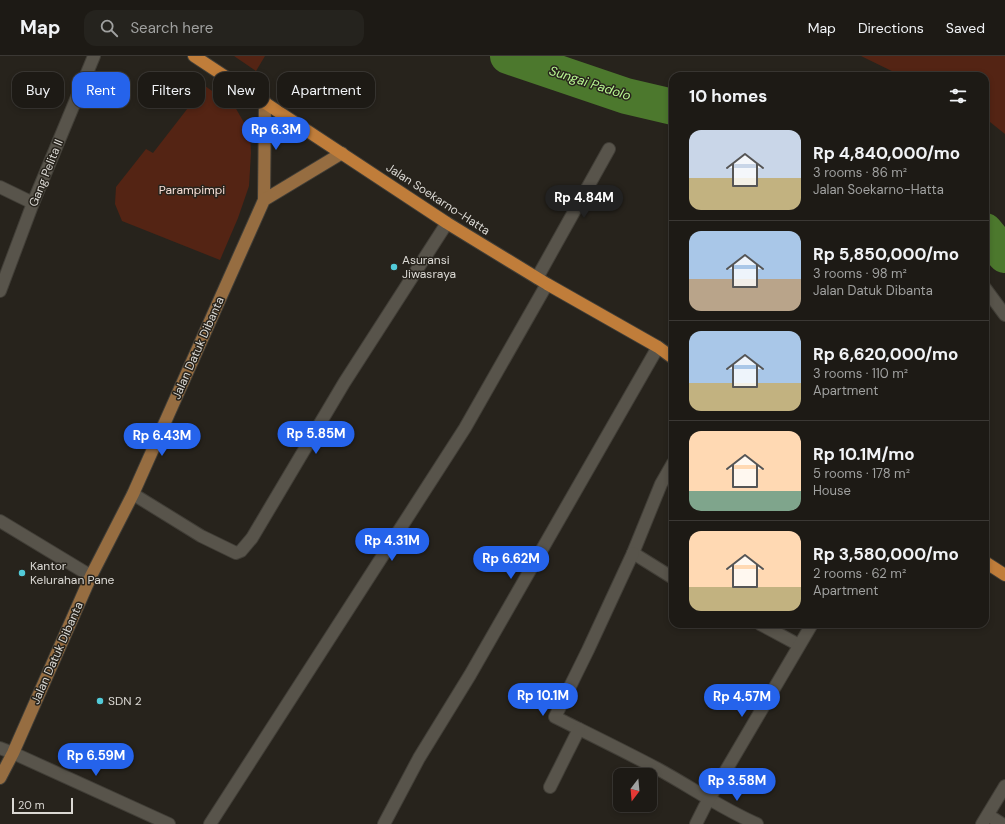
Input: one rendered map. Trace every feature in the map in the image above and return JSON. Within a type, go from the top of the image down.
[{"type":"highway","name":"Jalan Soekarno-Hatta","points":[[194,56],[219,72]]},
{"type":"highway","name":"Jalan Soekarno-Hatta","points":[[269,105],[447,223],[669,355]]},
{"type":"highway","points":[[989,565],[1005,575]]},
{"type":"main road","name":"Jalan Datuk Dibanta","points":[[0,778],[13,753],[91,576],[133,494],[264,200],[265,108]]},
{"type":"main road","points":[[264,200],[342,153]]},
{"type":"street","name":"Gang Pelita II","points":[[0,291],[33,203],[94,56]]},
{"type":"street","points":[[210,824],[465,428],[609,149]]},
{"type":"street","points":[[0,187],[33,203]]},
{"type":"street","points":[[133,494],[206,539],[236,553],[241,551],[252,538],[344,383],[447,223]]},
{"type":"street","points":[[989,293],[1005,315]]},
{"type":"street","points":[[384,824],[419,758],[470,675],[658,348]]},
{"type":"street","points":[[669,470],[661,484],[633,553],[588,650],[554,717],[659,770],[708,800],[757,824]]},
{"type":"street","points":[[0,521],[91,576]]},
{"type":"street","points":[[633,553],[669,576]]},
{"type":"street","points":[[767,628],[799,645]]},
{"type":"street","points":[[696,824],[708,800],[810,628]]},
{"type":"street","points":[[550,787],[579,729]]},
{"type":"street","points":[[0,748],[169,824]]},
{"type":"street","points":[[1002,824],[985,820],[1005,786]]},
{"type":"green space","points":[[234,56],[265,56],[256,71]]},
{"type":"green space","points":[[861,56],[1005,56],[1005,134],[989,121],[989,72],[894,72]]},
{"type":"green space","name":"Parampimpi","points":[[205,86],[213,92],[213,108],[236,108],[250,133],[251,153],[249,186],[238,218],[220,260],[122,221],[115,204],[116,187],[146,149],[153,153],[188,108],[205,108]]},
{"type":"waterway","name":"Sungai Padolo","points":[[508,56],[626,96],[669,106]]},
{"type":"waterway","name":"Sungai Padolo","points":[[989,236],[1005,255]]},
{"type":"place","name":"Asuransi Jiwasraya","points":[[394,267]]},
{"type":"place","name":"Kantor Kelurahan Pane","points":[[22,573]]},
{"type":"place","name":"SDN 2","points":[[100,701]]}]
